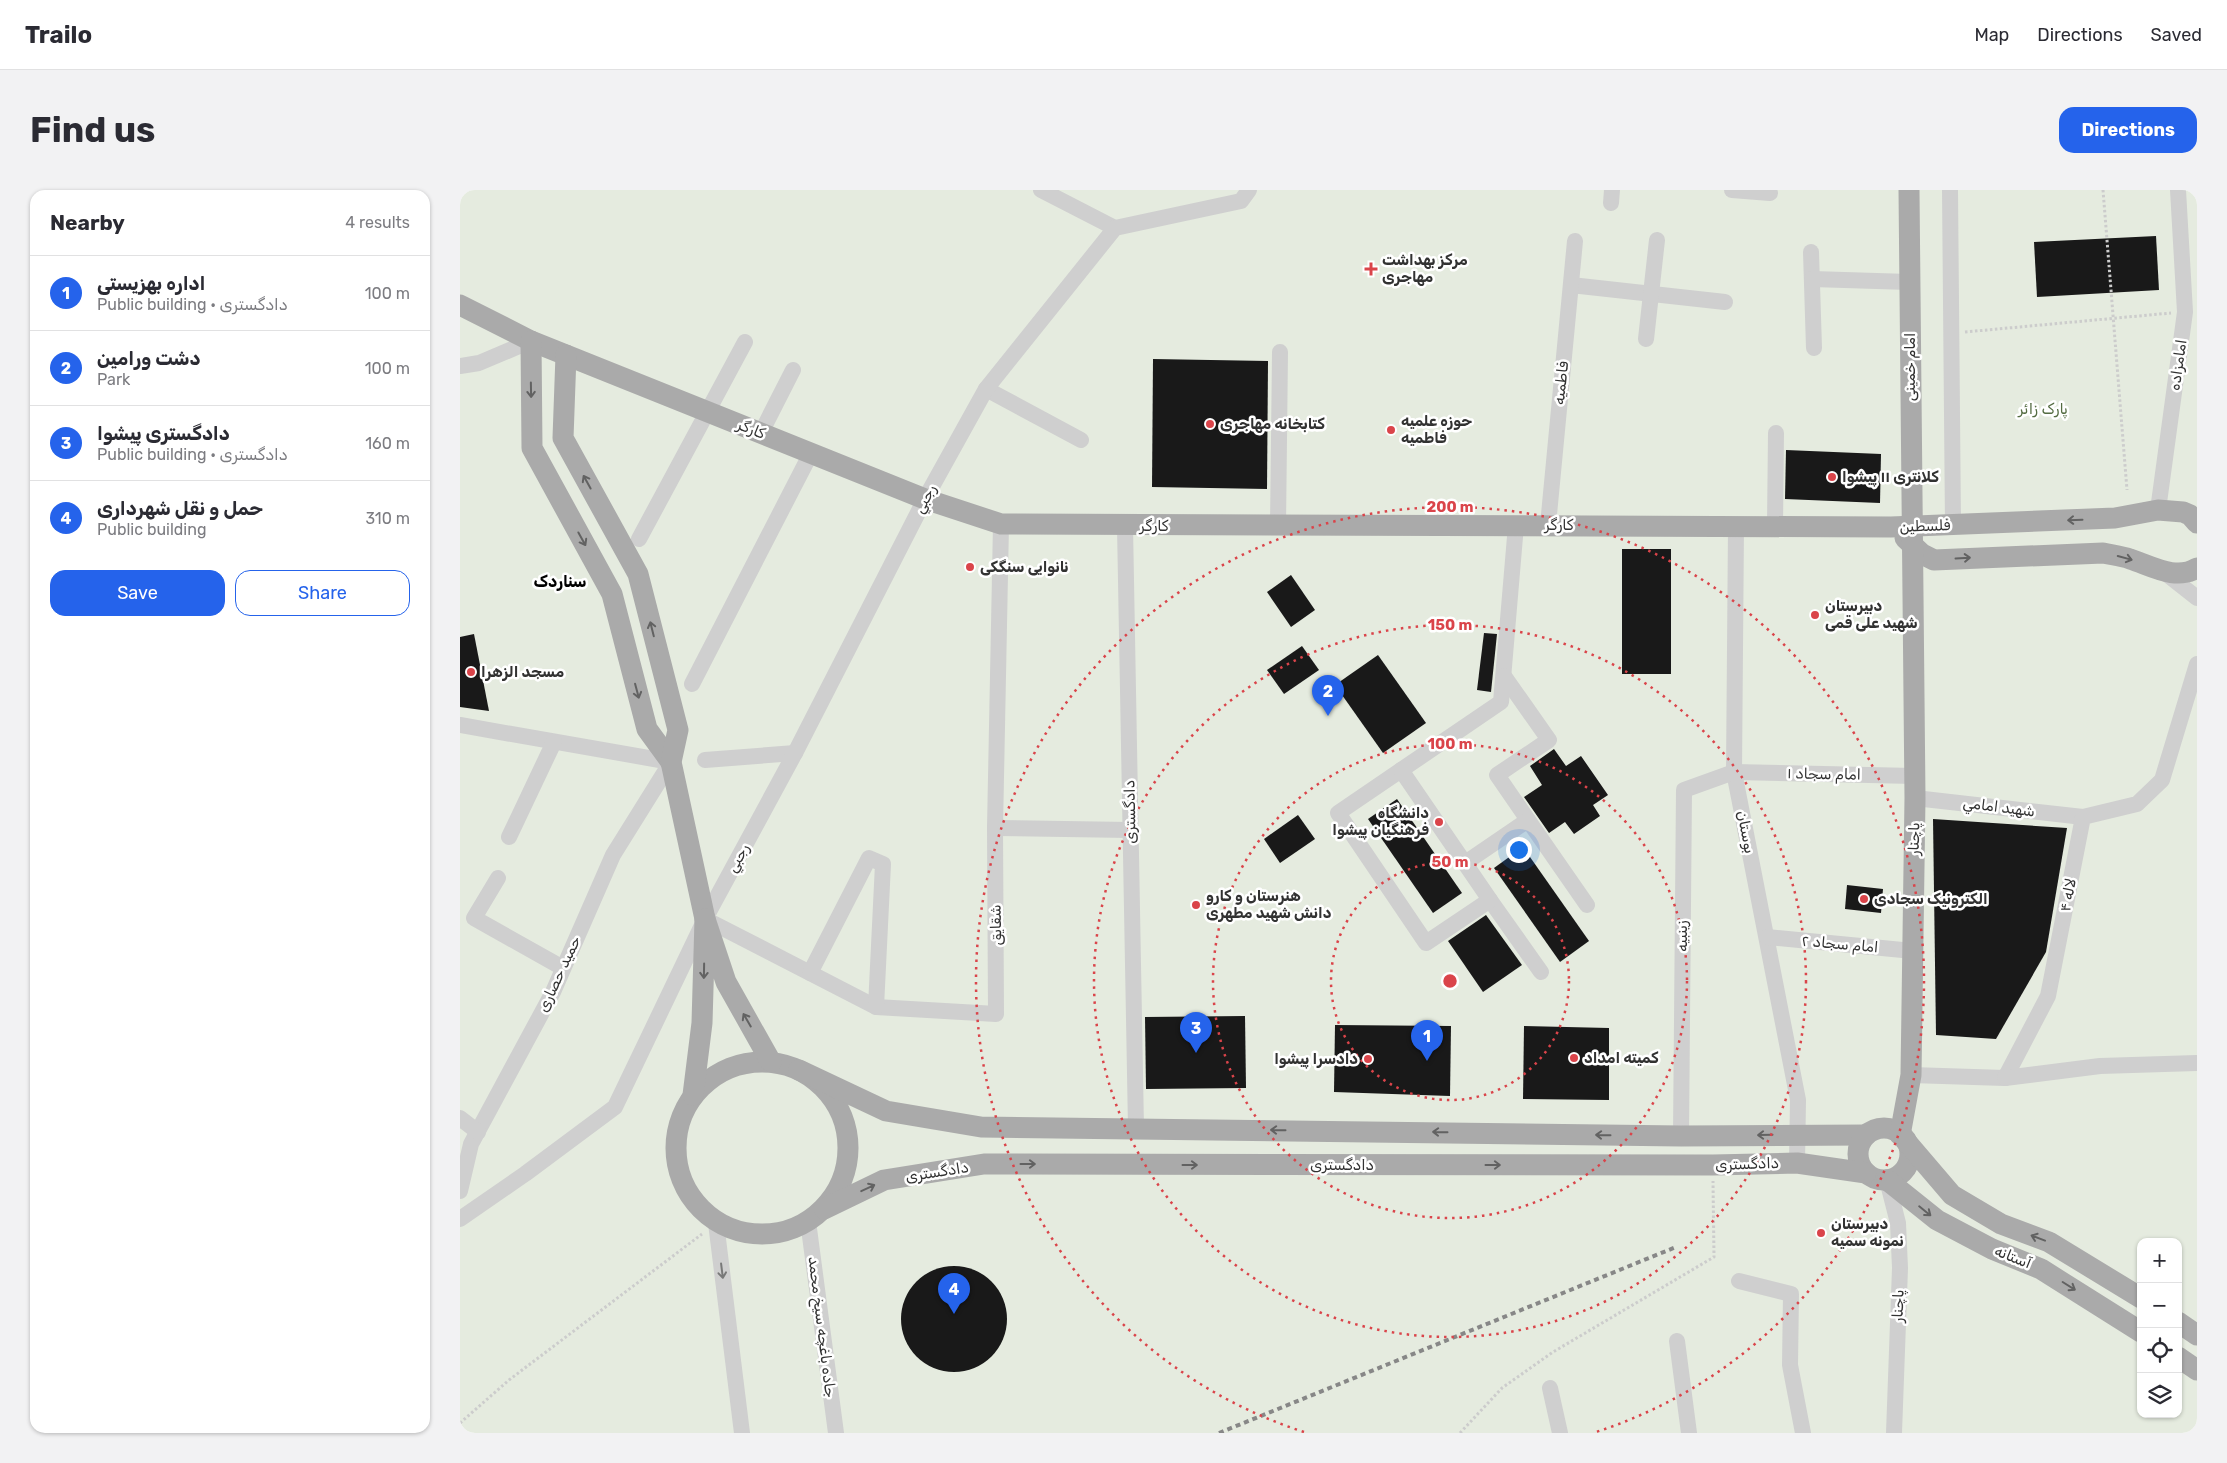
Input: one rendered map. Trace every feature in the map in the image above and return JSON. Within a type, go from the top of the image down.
[{"type":"main road","name":"امام خمینی","points":[[1904,532],[1910,190]]},
{"type":"main road","name":"کارگر","points":[[460,305],[531,341],[925,499],[1001,524],[1125,526],[1775,526],[1904,532]]},
{"type":"main road","points":[[531,341],[532,448],[612,594],[647,730],[671,762]]},
{"type":"main road","points":[[566,355],[563,438],[638,574],[678,730],[671,762],[705,919],[726,982],[771,1062]]},
{"type":"main road","name":"فلسطین","points":[[1904,532],[1953,525],[2115,518],[2158,510],[2195,517]]},
{"type":"main road","points":[[1998,523],[1999,556]]},
{"type":"main road","name":"فلسطین","points":[[1904,532],[1922,554],[1934,560]]},
{"type":"main road","name":"پاچنار","points":[[1903,1137],[1911,1075],[1915,798],[1912,583],[1904,532]]},
{"type":"main road","points":[[1912,583],[1922,569],[1934,560],[1999,556],[2103,553],[2127,558],[2164,572],[2184,574],[2197,568]]},
{"type":"main road","points":[[694,1095],[702,1023],[705,919]]},
{"type":"main road","points":[[771,1062],[799,1070],[823,1087],[839,1109],[847,1134],[847,1161],[840,1186],[816,1215],[773,1234],[744,1233],[716,1223],[695,1203],[680,1178],[675,1149],[680,1120],[694,1095],[715,1075],[742,1064],[771,1062]]},
{"type":"main road","name":"دادگستری","points":[[799,1070],[886,1111],[981,1127],[1681,1136],[1866,1135]]},
{"type":"main road","points":[[1880,1129],[1887,1129],[1903,1137],[1910,1155],[1906,1169],[1901,1174],[1887,1180],[1880,1180],[1866,1173],[1861,1166],[1858,1150],[1866,1135],[1880,1129]]},
{"type":"main road","name":"آستانه","points":[[1903,1137],[1952,1195],[2002,1224],[2049,1242],[2137,1296]]},
{"type":"main road","name":"دادگستری","points":[[816,1215],[884,1180],[984,1164],[1713,1165],[1797,1163],[1866,1173]]},
{"type":"main road","name":"آستانه","points":[[1887,1180],[1937,1220],[1992,1249],[2041,1269],[2137,1329]]},
{"type":"main road","points":[[2182,1325],[2197,1335]]},
{"type":"main road","points":[[2182,1360],[2197,1370]]},
{"type":"street","points":[[1041,190],[1115,228],[1241,201],[1249,190]]},
{"type":"street","points":[[1732,190],[1732,192],[1770,193]]},
{"type":"street","points":[[1950,190],[1953,525]]},
{"type":"street","name":"امامزاده","points":[[2158,510],[2185,312],[2178,190]]},
{"type":"street","name":"رجبي","points":[[705,919],[795,753],[925,499],[986,389],[1115,228]]},
{"type":"street","points":[[1646,340],[1657,240]]},
{"type":"street","name":"فاطميه","points":[[1548,525],[1575,241]]},
{"type":"street","points":[[1811,252],[1814,348]]},
{"type":"street","points":[[1812,279],[1909,282]]},
{"type":"street","points":[[1571,285],[1725,302]]},
{"type":"street","points":[[460,366],[479,363],[531,341]]},
{"type":"street","points":[[639,539],[745,342]]},
{"type":"street","points":[[1278,526],[1280,352]]},
{"type":"street","points":[[761,433],[793,370]]},
{"type":"street","points":[[986,389],[1081,440]]},
{"type":"street","points":[[1775,526],[1776,433]]},
{"type":"street","points":[[692,684],[811,453]]},
{"type":"street","name":"شقايق","points":[[705,919],[876,1006],[996,1014],[995,828],[1001,524]]},
{"type":"street","points":[[1490,900],[1426,943],[1338,813],[1501,702],[1516,525]]},
{"type":"street","name":"دادگستری","points":[[1125,526],[1136,1128]]},
{"type":"street","name":"بوستان","points":[[1736,526],[1734,772],[1798,1100],[1799,1134],[1797,1163]]},
{"type":"street","points":[[2164,572],[2197,598]]},
{"type":"street","points":[[2083,817],[2137,804],[2162,780],[2197,664]]},
{"type":"street","points":[[1504,676],[1549,740],[1497,775],[1587,905]]},
{"type":"street","points":[[460,725],[671,762]]},
{"type":"street","points":[[510,837],[554,742]]},
{"type":"street","points":[[705,760],[795,753]]},
{"type":"street","name":"حمید حصاری","points":[[460,1191],[471,1144],[563,968],[613,855],[671,762]]},
{"type":"street","points":[[1401,770],[1541,972]]},
{"type":"street","name":"امام سجاد ۱","points":[[1734,772],[1914,776]]},
{"type":"street","name":"زينبيه","points":[[1681,1136],[1684,790],[1734,772]]},
{"type":"street","name":"شهيد امامي","points":[[1915,798],[2083,817]]},
{"type":"street","name":"لاله ۴","points":[[2005,1078],[2048,996],[2083,817]]},
{"type":"street","points":[[1465,863],[1528,820]]},
{"type":"street","points":[[995,828],[1130,830]]},
{"type":"street","points":[[810,973],[869,858],[883,864],[876,1006]]},
{"type":"street","points":[[498,878],[474,918],[563,968]]},
{"type":"street","points":[[460,1219],[525,1174],[615,1107],[705,919]]},
{"type":"street","name":"امام سجاد ۲","points":[[1767,937],[1912,951]]},
{"type":"street","points":[[1911,1075],[2005,1078],[2100,1066],[2197,1063]]},
{"type":"street","points":[[460,1118],[478,1132]]},
{"type":"street","name":"پاچنار","points":[[1887,1180],[1898,1223],[1900,1268],[1894,1433]]},
{"type":"street","name":"جاده باغچه سیخ محمد","points":[[816,1215],[836,1433]]},
{"type":"street","points":[[716,1223],[742,1433]]},
{"type":"street","points":[[1739,1281],[1791,1294],[1790,1365],[1803,1433]]},
{"type":"street","points":[[1677,1341],[1689,1433]]},
{"type":"street","points":[[1550,1388],[1560,1433]]},
{"type":"path","points":[[2103,190],[2127,490]]},
{"type":"path","points":[[1965,332],[2185,312]]},
{"type":"path","points":[[1460,1433],[1502,1388],[1553,1352],[1714,1257],[1713,1165]]},
{"type":"path","points":[[460,1423],[509,1380],[716,1223]]},
{"type":"green space","name":"پارک زائر","points":[[460,190],[2197,190],[2197,1433],[460,1433]]},
{"type":"building","points":[[2156,236],[2159,290],[2037,297],[2034,242]]},
{"type":"building","name":"کتابخانه مهاجری","points":[[1153,359],[1268,361],[1267,489],[1152,487]]},
{"type":"building","name":"کلانتری ۱۱ پیشوا","points":[[1786,450],[1881,454],[1880,503],[1785,499]]},
{"type":"building","points":[[1622,549],[1671,549],[1671,674],[1622,674]]},
{"type":"building","points":[[1291,575],[1315,610],[1291,627],[1267,592]]},
{"type":"building","points":[[1484,633],[1497,634],[1491,692],[1477,690]]},
{"type":"building","name":"مسجد الزهرا","points":[[474,634],[489,711],[460,707],[460,637]]},
{"type":"building","points":[[1302,646],[1319,670],[1284,694],[1267,670]]},
{"type":"building","points":[[1378,655],[1426,723],[1383,753],[1335,685]]},
{"type":"building","points":[[1554,749],[1566,766],[1581,756],[1608,795],[1593,805],[1600,816],[1574,834],[1565,822],[1549,833],[1524,797],[1542,785],[1530,766]]},
{"type":"building","points":[[1397,799],[1462,893],[1433,913],[1368,819]]},
{"type":"building","points":[[1298,815],[1315,839],[1280,863],[1264,839]]},
{"type":"building","points":[[1933,819],[2067,828],[2046,952],[1996,1039],[1936,1035]]},
{"type":"building","points":[[1523,847],[1589,941],[1560,962],[1494,868]]},
{"type":"building","name":"الکترونیک سجادی","points":[[1847,885],[1883,889],[1881,913],[1845,909]]},
{"type":"building","points":[[1486,915],[1522,965],[1483,992],[1448,941]]},
{"type":"building","points":[[1245,1016],[1246,1088],[1146,1089],[1145,1017]]},
{"type":"building","points":[[1335,1025],[1451,1026],[1450,1096],[1334,1092]]},
{"type":"building","points":[[1524,1026],[1609,1028],[1609,1100],[1523,1099]]},
{"type":"building","points":[[954,1266],[974,1270],[991,1282],[1003,1299],[1007,1319],[1003,1339],[991,1356],[974,1368],[954,1372],[934,1368],[917,1356],[905,1339],[901,1319],[905,1299],[917,1282],[934,1270]]},
{"type":"railway","points":[[1219,1433],[1676,1247]]},
{"type":"place","name":"مرکز بهداشت مهاجری","points":[[1371,269]]},
{"type":"place","name":"کتابخانه مهاجری","points":[[1210,424]]},
{"type":"place","name":"حوزه علمیه فاطمیه","points":[[1391,430]]},
{"type":"place","name":"کلانتری ۱۱ پیشوا","points":[[1832,477]]},
{"type":"place","name":"نانوایی سنگکی","points":[[970,567]]},
{"type":"place","name":"دبیرستان شهید علی قمی","points":[[1815,615]]},
{"type":"place","name":"مسجد الزهرا","points":[[471,672]]},
{"type":"place","name":"دشت ورامین","points":[[1328,716]]},
{"type":"place","name":"دانشگاه فرهنگیان پیشوا","points":[[1439,822]]},
{"type":"place","name":"الکترونیک سجادی","points":[[1864,899]]},
{"type":"place","name":"هنرستان و کارو دانش شهید مطهری","points":[[1196,905]]},
{"type":"place","name":"دادگستری پیشوا","points":[[1196,1053]]},
{"type":"place","name":"کمیته امداد","points":[[1574,1058]]},
{"type":"place","name":"دادسرا پیشوا","points":[[1368,1059]]},
{"type":"place","name":"اداره بهزیستی","points":[[1427,1061]]},
{"type":"place","name":"دبیرستان نمونه سمیه","points":[[1821,1233]]},
{"type":"place","name":"حمل و نقل شهرداری","points":[[954,1314]]},
{"type":"district","name":"سناردک","points":[[560,581]]}]
